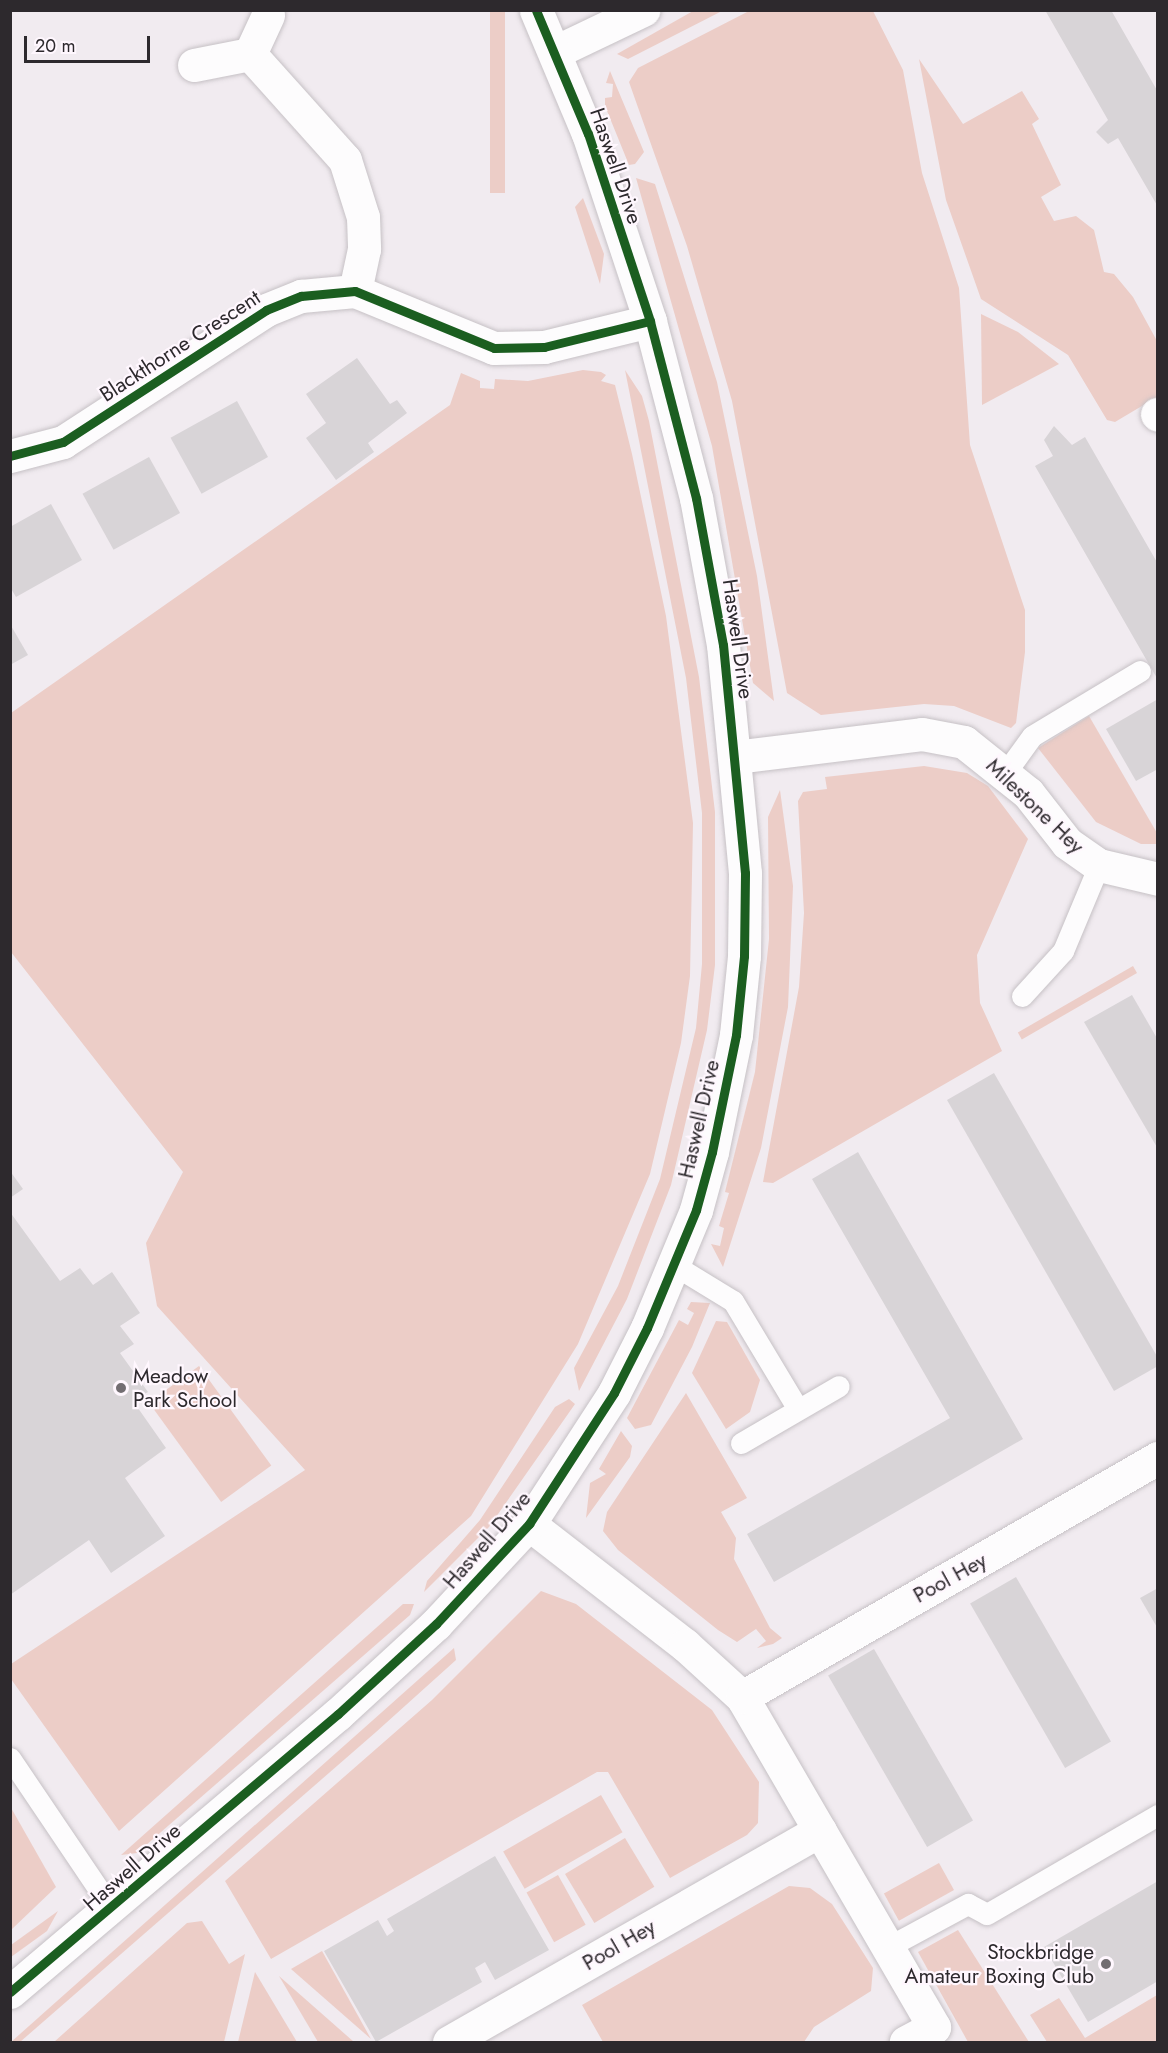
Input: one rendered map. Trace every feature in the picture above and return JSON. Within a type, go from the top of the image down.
[{"type":"street","name":"Haswell Drive","points":[[10,1992],[112,1909],[436,1624],[529,1524],[614,1393],[674,1265],[712,1152],[736,1035],[745,873],[723,645],[696,498],[650,321],[555,52],[536,10]]},
{"type":"street","points":[[555,52],[643,10]]},
{"type":"street","points":[[250,54],[268,15]]},
{"type":"street","points":[[194,65],[250,54]]},
{"type":"street","points":[[250,54],[345,160],[363,217],[364,249],[355,291]]},
{"type":"street","name":"Blackthorne Crescent","points":[[10,456],[63,442],[266,310],[301,296],[355,291],[494,348],[544,347],[650,321]]},
{"type":"street","name":"Milestone Hey","points":[[735,756],[922,734],[964,742],[1006,772],[1067,843],[1099,865],[1158,879]]},
{"type":"street","name":"Pool Hey","points":[[742,1697],[1158,1458]]},
{"type":"street","points":[[529,1524],[686,1645],[742,1697],[934,2026],[906,2043]]},
{"type":"street","name":"Pool Hey","points":[[449,2043],[820,1830]]},
{"type":"lane","points":[[1006,772],[1032,736],[1140,671]]},
{"type":"lane","points":[[1022,996],[1063,951],[1099,865]]},
{"type":"lane","points":[[674,1265],[733,1301],[798,1409]]},
{"type":"lane","points":[[741,1443],[839,1386]]},
{"type":"lane","points":[[10,1758],[112,1909]]},
{"type":"lane","points":[[888,1947],[968,1904],[987,1914],[1158,1815]]},
{"type":"shaded area","points":[[490,11],[505,11],[505,193],[490,193]]},
{"type":"shaded area","points":[[693,11],[722,11],[628,59],[617,54]]},
{"type":"shaded area","points":[[749,11],[873,11],[903,70],[922,173],[959,288],[970,445],[1025,610],[1025,652],[1016,723],[1011,728],[954,706],[924,704],[821,715],[787,693],[732,401],[687,246],[629,82],[638,68]]},
{"type":"shaded area","points":[[919,59],[963,124],[1022,91],[1039,119],[1032,124],[1061,185],[1041,197],[1054,221],[1076,216],[1094,230],[1104,272],[1114,274],[1133,297],[1157,341],[1157,397],[1115,422],[1107,420],[1068,355],[981,299],[946,200]]},
{"type":"shaded area","points":[[610,71],[644,152],[635,164],[629,165],[605,106],[605,98],[612,97],[613,84],[606,83]]},
{"type":"shaded area","points":[[636,178],[655,184],[717,382],[757,576],[774,701],[753,683],[712,446]]},
{"type":"shaded area","points":[[583,198],[604,254],[600,284],[575,207]]},
{"type":"shaded area","points":[[981,314],[1018,332],[1059,364],[982,405]]},
{"type":"shaded area","points":[[583,370],[601,372],[606,375],[601,381],[615,385],[632,454],[666,616],[693,823],[690,976],[681,1043],[650,1174],[578,1344],[471,1516],[119,1831],[11,1679],[11,1664],[305,1470],[157,1306],[146,1243],[183,1172],[11,952],[11,713],[450,405],[461,373],[480,381],[480,388],[494,389],[495,379],[528,381]]},
{"type":"shaded area","points":[[625,370],[642,396],[649,421],[699,677],[715,812],[715,965],[707,1030],[671,1185],[627,1299],[579,1391],[574,1368],[618,1286],[660,1179],[696,1028],[702,964],[702,813],[686,678]]},
{"type":"shaded area","points":[[1089,716],[1157,833],[1157,844],[1141,844],[1096,822],[1038,748]]},
{"type":"shaded area","points":[[924,766],[967,773],[988,786],[1028,839],[977,955],[980,1003],[1002,1051],[773,1183],[763,1182],[799,987],[804,913],[798,801],[803,792],[827,789],[825,777]]},
{"type":"shaded area","points":[[780,790],[793,886],[788,1007],[761,1148],[723,1267],[711,1244],[720,1246],[724,1228],[719,1226],[729,1193],[725,1192],[755,1072],[769,939],[768,817]]},
{"type":"shaded area","points":[[1133,966],[1137,973],[1022,1039],[1018,1032]]},
{"type":"shaded area","points":[[691,1302],[710,1303],[692,1347],[651,1425],[635,1429],[627,1418],[679,1320],[688,1325],[694,1313],[687,1309]]},
{"type":"shaded area","points":[[716,1321],[727,1322],[760,1380],[750,1412],[726,1429],[692,1373]]},
{"type":"shaded area","points":[[199,1366],[271,1466],[221,1502],[149,1402]]},
{"type":"shaded area","points":[[686,1393],[747,1498],[721,1512],[736,1538],[734,1559],[770,1628],[782,1638],[773,1644],[757,1648],[766,1641],[756,1629],[737,1642],[718,1630],[618,1550],[603,1531],[607,1512]]},
{"type":"shaded area","points":[[569,1399],[575,1404],[489,1527],[424,1592],[427,1581],[480,1520],[555,1407]]},
{"type":"shaded area","points":[[621,1431],[632,1446],[630,1457],[586,1518],[590,1483],[606,1474],[599,1469]]},
{"type":"shaded area","points":[[541,1591],[576,1604],[712,1710],[759,1782],[758,1823],[747,1835],[670,1878],[608,1772],[597,1772],[271,1959],[225,1881],[432,1700]]},
{"type":"shaded area","points":[[403,1604],[414,1604],[410,1615],[137,1853],[121,1855]]},
{"type":"shaded area","points":[[454,1648],[456,1660],[376,1732],[20,2042],[11,2042]]},
{"type":"shaded area","points":[[601,1795],[622,1832],[525,1889],[503,1851]]},
{"type":"shaded area","points":[[10,1806],[56,1887],[11,1930],[10,1930]]},
{"type":"shaded area","points":[[625,1838],[654,1887],[594,1923],[565,1874]]},
{"type":"shaded area","points":[[939,1863],[954,1890],[899,1921],[884,1894]]},
{"type":"shaded area","points":[[558,1875],[586,1925],[554,1942],[527,1892]]},
{"type":"shaded area","points":[[789,1886],[810,1888],[832,1904],[873,1968],[871,1991],[814,2027],[804,2042],[603,2042],[582,2005]]},
{"type":"shaded area","points":[[58,1911],[47,1931],[11,1957],[11,1945]]},
{"type":"shaded area","points":[[202,1921],[229,1964],[245,1954],[224,2042],[54,2042],[187,1923]]},
{"type":"shaded area","points":[[958,1930],[1029,2042],[968,2042],[918,1952]]},
{"type":"shaded area","points":[[322,1951],[371,2039],[291,1969]]},
{"type":"shaded area","points":[[255,1972],[297,2042],[238,2042]]},
{"type":"shaded area","points":[[279,1976],[354,2042],[318,2042]]},
{"type":"shaded area","points":[[1157,1995],[1157,2042],[1047,2042],[1030,2015],[1059,1998],[1085,2038]]},
{"type":"building","points":[[1045,10],[1111,10],[1158,92],[1158,207],[1118,138],[1108,144],[1096,132],[1108,120]]},
{"type":"building","points":[[357,358],[390,404],[397,400],[407,413],[368,443],[374,452],[336,480],[306,438],[326,423],[306,394]]},
{"type":"building","points":[[237,401],[268,457],[202,494],[171,438]]},
{"type":"building","points":[[1054,426],[1072,445],[1085,437],[1158,564],[1158,680],[1035,466],[1053,456],[1044,440]]},
{"type":"building","points":[[149,457],[180,513],[114,550],[83,494]]},
{"type":"building","points":[[51,504],[82,560],[16,597],[10,587],[10,527]]},
{"type":"building","points":[[10,624],[28,655],[10,665]]},
{"type":"building","points":[[1158,699],[1158,769],[1136,781],[1106,729]]},
{"type":"building","points":[[1132,995],[1158,1040],[1158,1149],[1084,1022]]},
{"type":"building","points":[[994,1073],[1158,1358],[1158,1366],[1114,1391],[947,1100]]},
{"type":"building","points":[[858,1152],[1023,1439],[774,1582],[747,1534],[950,1418],[812,1179]]},
{"type":"building","points":[[10,1171],[23,1189],[10,1198]]},
{"type":"building","points":[[10,1212],[60,1281],[80,1268],[93,1285],[112,1272],[140,1313],[120,1326],[134,1344],[120,1353],[148,1392],[133,1401],[166,1448],[125,1478],[165,1536],[111,1573],[89,1540],[10,1595]]},
{"type":"building","points":[[1016,1577],[1111,1742],[1065,1768],[970,1604]]},
{"type":"building","points":[[1158,1588],[1158,1629],[1140,1598]]},
{"type":"building","points":[[874,1649],[973,1820],[927,1847],[828,1676]]},
{"type":"building","points":[[495,1856],[549,1950],[495,1980],[485,1962],[475,1968],[482,1982],[376,2042],[324,1951],[378,1920],[387,1936],[394,1931],[387,1919]]},
{"type":"building","name":"Stockbridge Amateur Boxing Club","points":[[1158,1881],[1158,1981],[1088,2022],[1044,1947]]},
{"type":"cycle path","points":[[10,1992],[338,1714],[436,1624],[529,1524],[614,1393],[647,1328],[696,1210],[712,1152],[736,1035],[744,956],[745,873],[723,645],[696,498],[650,321],[588,134],[536,10]]},
{"type":"cycle path","points":[[10,456],[63,442],[266,310],[301,296],[355,291],[494,348],[544,347],[650,321]]},
{"type":"place","name":"Meadow Park School","points":[[121,1388]]},
{"type":"place","name":"Stockbridge Amateur Boxing Club","points":[[1106,1964]]}]
